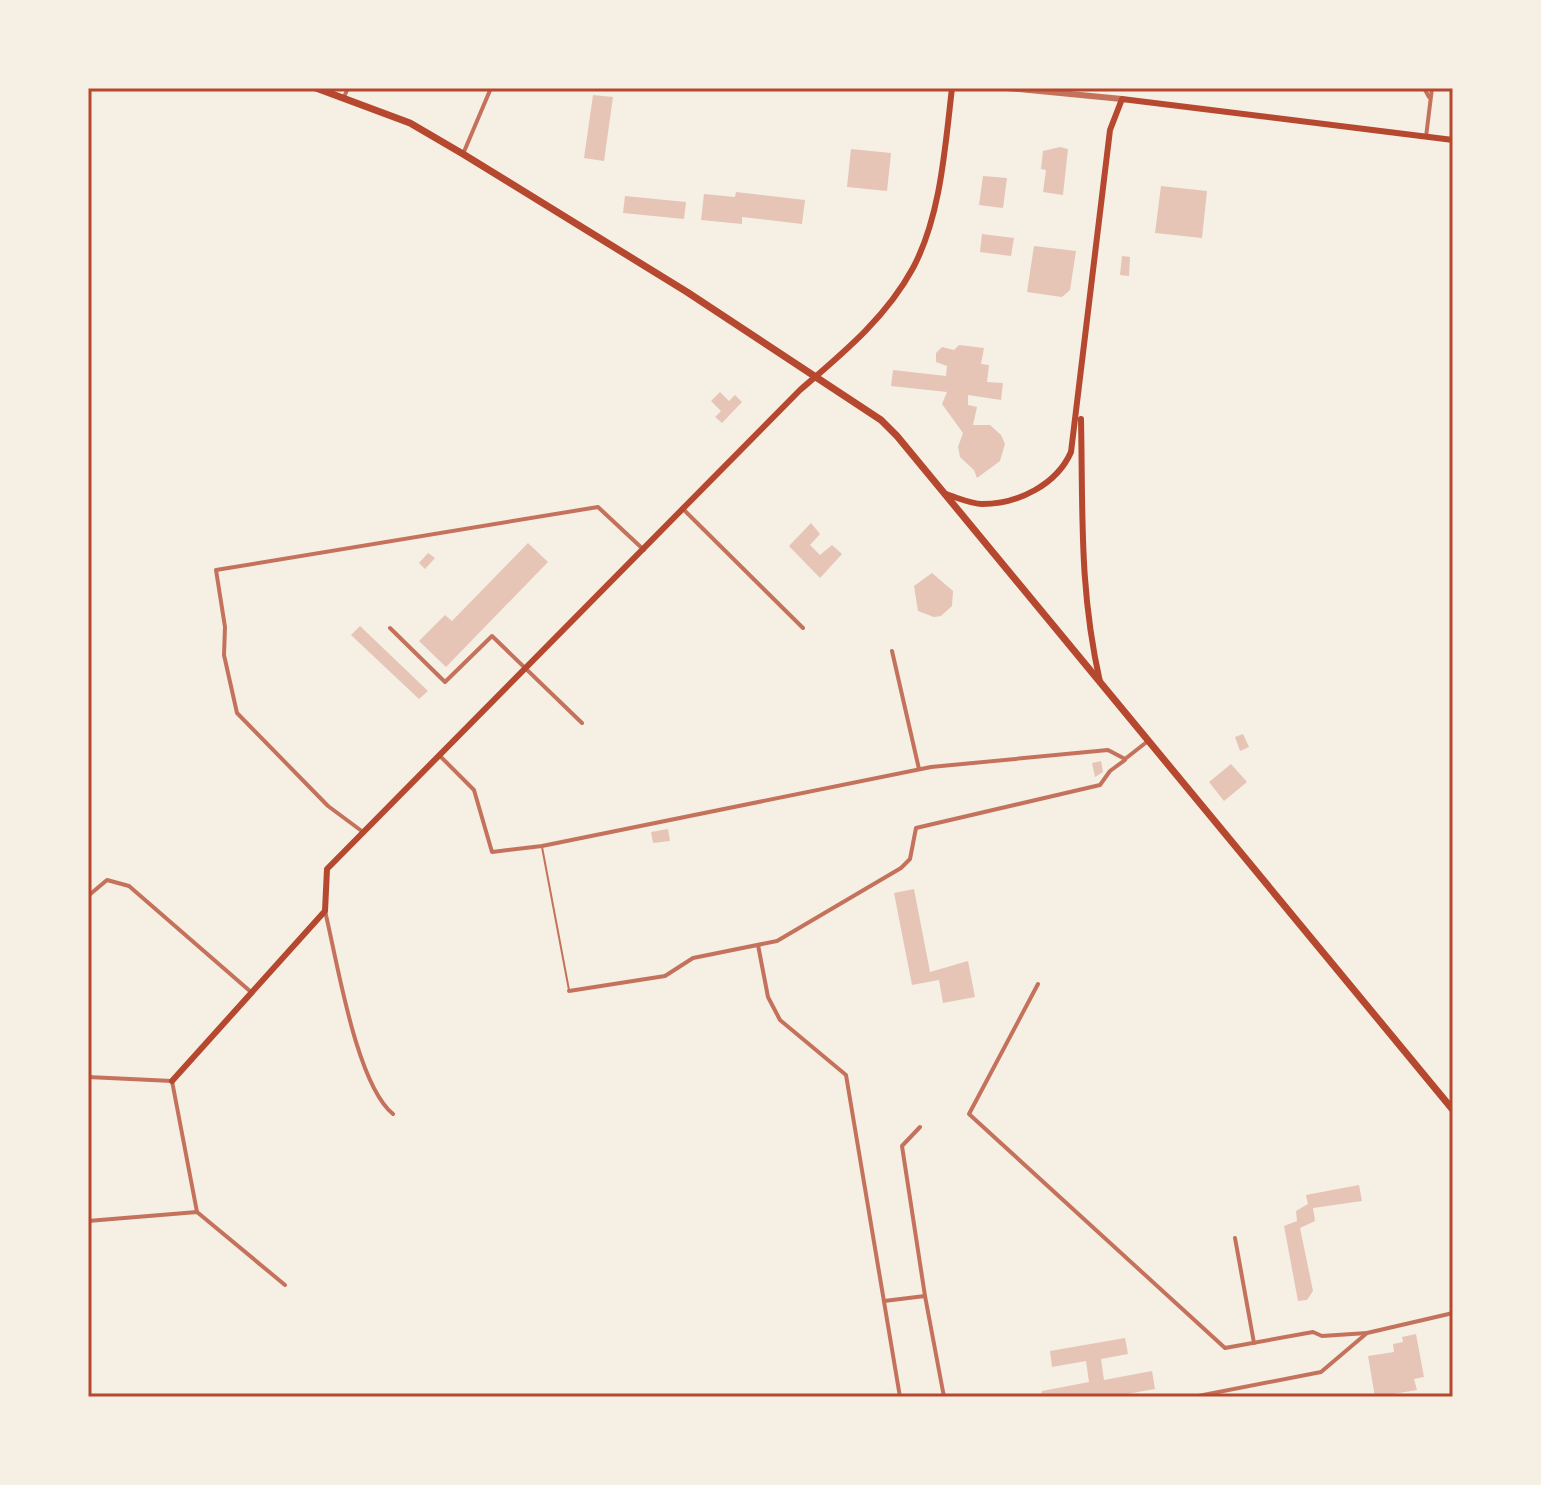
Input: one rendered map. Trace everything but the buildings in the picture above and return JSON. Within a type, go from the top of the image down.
[{"type":"main road","points":[[316,88],[410,123],[463,154],[817,376],[889,428],[1453,1110]]},
{"type":"main road","points":[[172,1081],[325,911],[327,869],[877,319],[914,266],[937,191],[952,88]]},
{"type":"main road","points":[[945,494],[981,504],[1026,493],[1054,480],[1073,446],[1110,130],[1122,99],[1453,140]]},
{"type":"main road","points":[[1080,395],[1082,560],[1089,631],[1100,682]]},
{"type":"street","points":[[344,97],[348,88]]},
{"type":"street","points":[[463,154],[491,88]]},
{"type":"street","points":[[1007,88],[1122,99]]},
{"type":"street","points":[[1424,88],[1429,97]]},
{"type":"street","points":[[1426,137],[1432,88]]},
{"type":"street","points":[[363,832],[328,806],[237,713],[224,655],[225,627],[216,570],[598,507],[644,550]]},
{"type":"street","points":[[684,510],[803,628]]},
{"type":"street","points":[[390,628],[445,682],[492,636],[582,723]]},
{"type":"street","points":[[892,651],[919,770]]},
{"type":"street","points":[[569,991],[665,976],[693,958],[777,941],[901,868],[910,859],[916,828],[1100,785],[1110,771],[1148,741]]},
{"type":"street","points":[[440,756],[474,790],[492,852],[542,846],[919,770],[1108,750],[1125,759]]},
{"type":"street","points":[[88,896],[107,880],[129,886],[251,992]]},
{"type":"street","points":[[325,911],[368,1081],[384,1107],[393,1114]]},
{"type":"street","points":[[758,945],[768,997],[780,1020],[846,1075],[900,1397]]},
{"type":"street","points":[[1038,984],[969,1114],[1225,1348],[1313,1332],[1322,1336],[1367,1333],[1453,1313]]},
{"type":"street","points":[[88,1077],[172,1081],[197,1212],[285,1285]]},
{"type":"street","points":[[920,1127],[902,1146],[944,1397]]},
{"type":"street","points":[[88,1221],[197,1212]]},
{"type":"street","points":[[1235,1238],[1254,1343]]},
{"type":"street","points":[[884,1301],[925,1296]]},
{"type":"street","points":[[1193,1397],[1321,1372],[1367,1333]]},
{"type":"lane","points":[[542,846],[569,991]]}]
